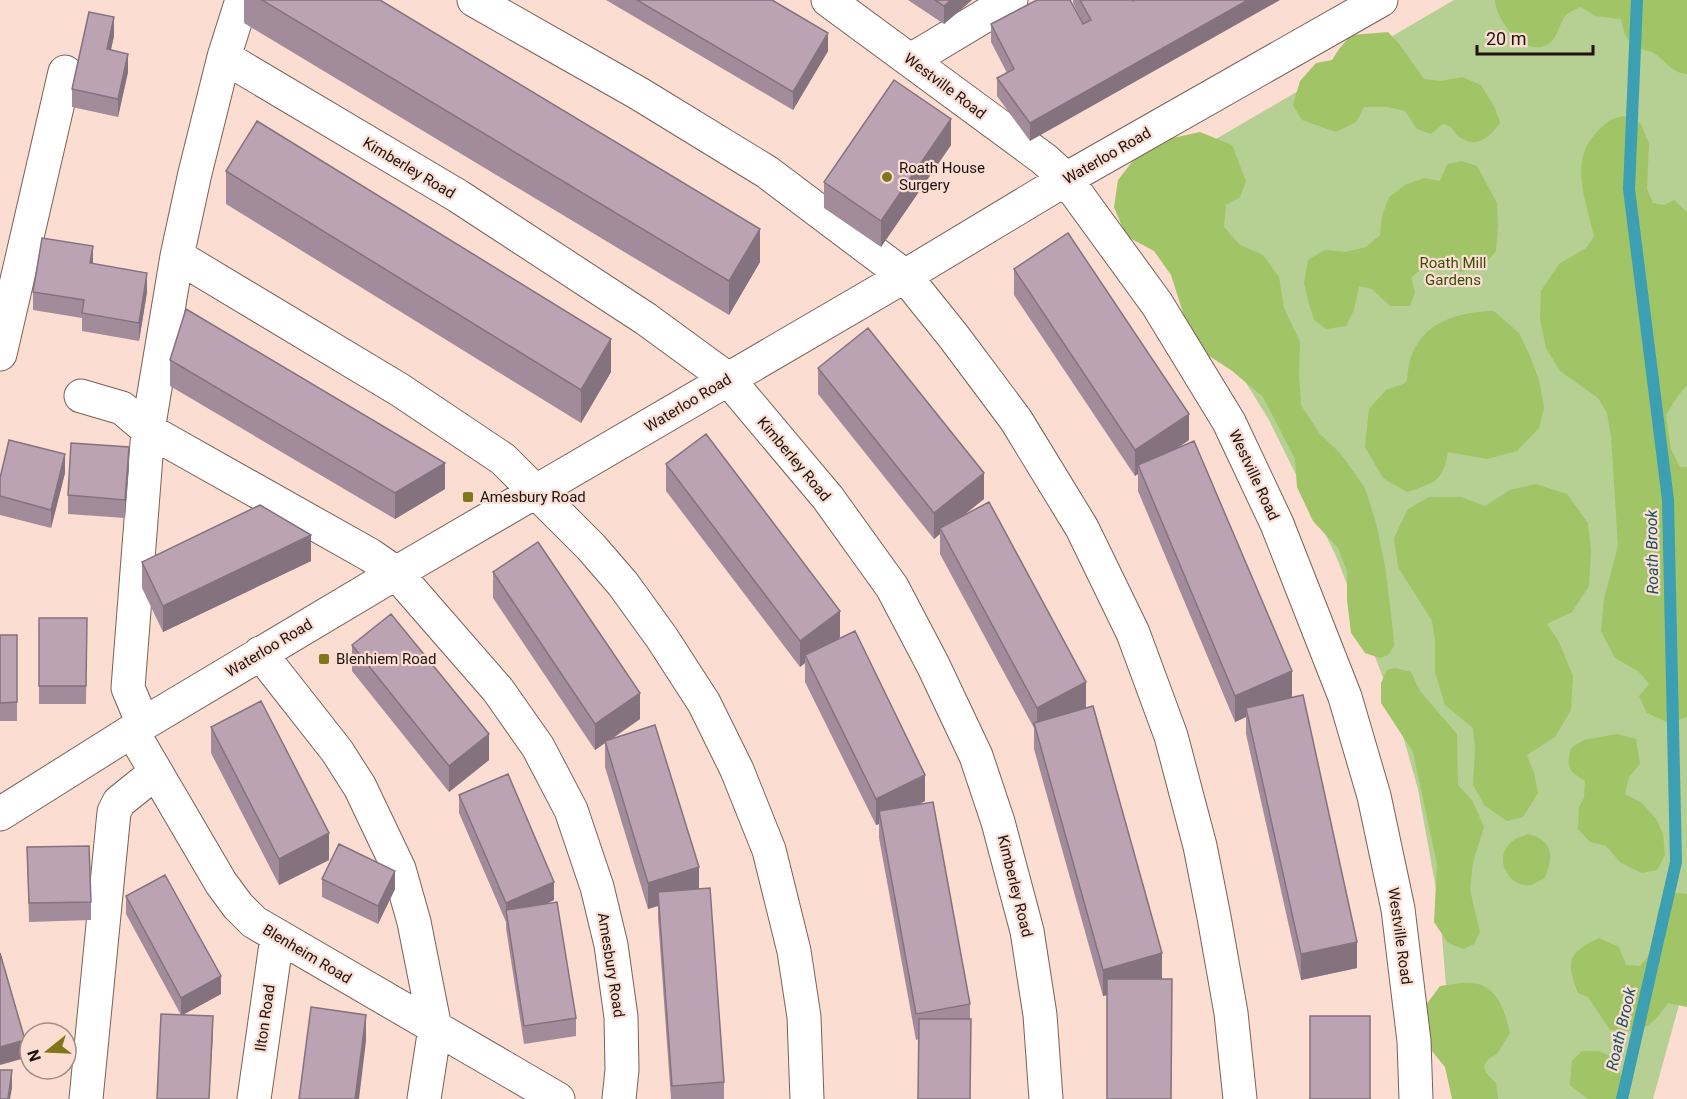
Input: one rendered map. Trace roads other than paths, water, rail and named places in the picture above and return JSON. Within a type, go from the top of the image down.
[{"type":"street","name":"Blenheim Road","points":[[242,0],[224,57],[195,173],[177,256],[148,430],[128,688],[137,727],[155,773],[221,883],[238,906],[254,922],[558,1099]]},
{"type":"street","points":[[474,0],[638,93],[767,172],[905,276],[1016,420],[1082,528],[1133,633],[1171,736],[1200,846],[1231,1012],[1240,1099]]},
{"type":"street","name":"Westville Road","points":[[828,0],[1044,159],[1066,179],[1157,304],[1229,422],[1277,524],[1345,697],[1374,796],[1398,909],[1414,1041],[1416,1099]]},
{"type":"street","points":[[911,60],[1011,0]]},
{"type":"street","name":"Waterloo Road","points":[[0,814],[137,727],[260,653],[905,276],[1066,179],[1382,0]]},
{"type":"street","name":"Kimberley Road","points":[[224,57],[458,196],[646,319],[728,379],[828,498],[892,587],[933,665],[975,756],[998,822],[1027,932],[1040,1015],[1046,1099]]},
{"type":"street","points":[[0,354],[65,72]]},
{"type":"street","points":[[177,256],[400,390],[503,459],[591,547],[622,584],[662,638],[704,704],[737,770],[769,850],[794,951],[804,1017],[807,1099]]},
{"type":"street","name":"Amesbury Road","points":[[81,396],[122,408],[148,430],[370,555],[396,573],[498,690],[538,747],[571,810],[597,886],[611,945],[621,1017],[620,1099]]},
{"type":"street","points":[[260,653],[336,751],[360,787],[399,869],[414,922],[435,1028],[424,1099]]},
{"type":"street","points":[[86,1099],[114,812],[119,802],[155,773]]},
{"type":"street","name":"Ilton Road","points":[[254,1099],[277,937]]},
{"type":"waterway","name":"Roath Brook","points":[[1622,1099],[1676,862],[1668,500],[1629,189],[1637,0]]},
{"type":"place","name":"Roath House Surgery","points":[[887,177]]},
{"type":"place","name":"Amesbury Road","points":[[468,497]]},
{"type":"place","name":"Blenhiem Road","points":[[324,659]]},
{"type":"park label","name":"Roath Mill Gardens","points":[[1453,272]]}]
